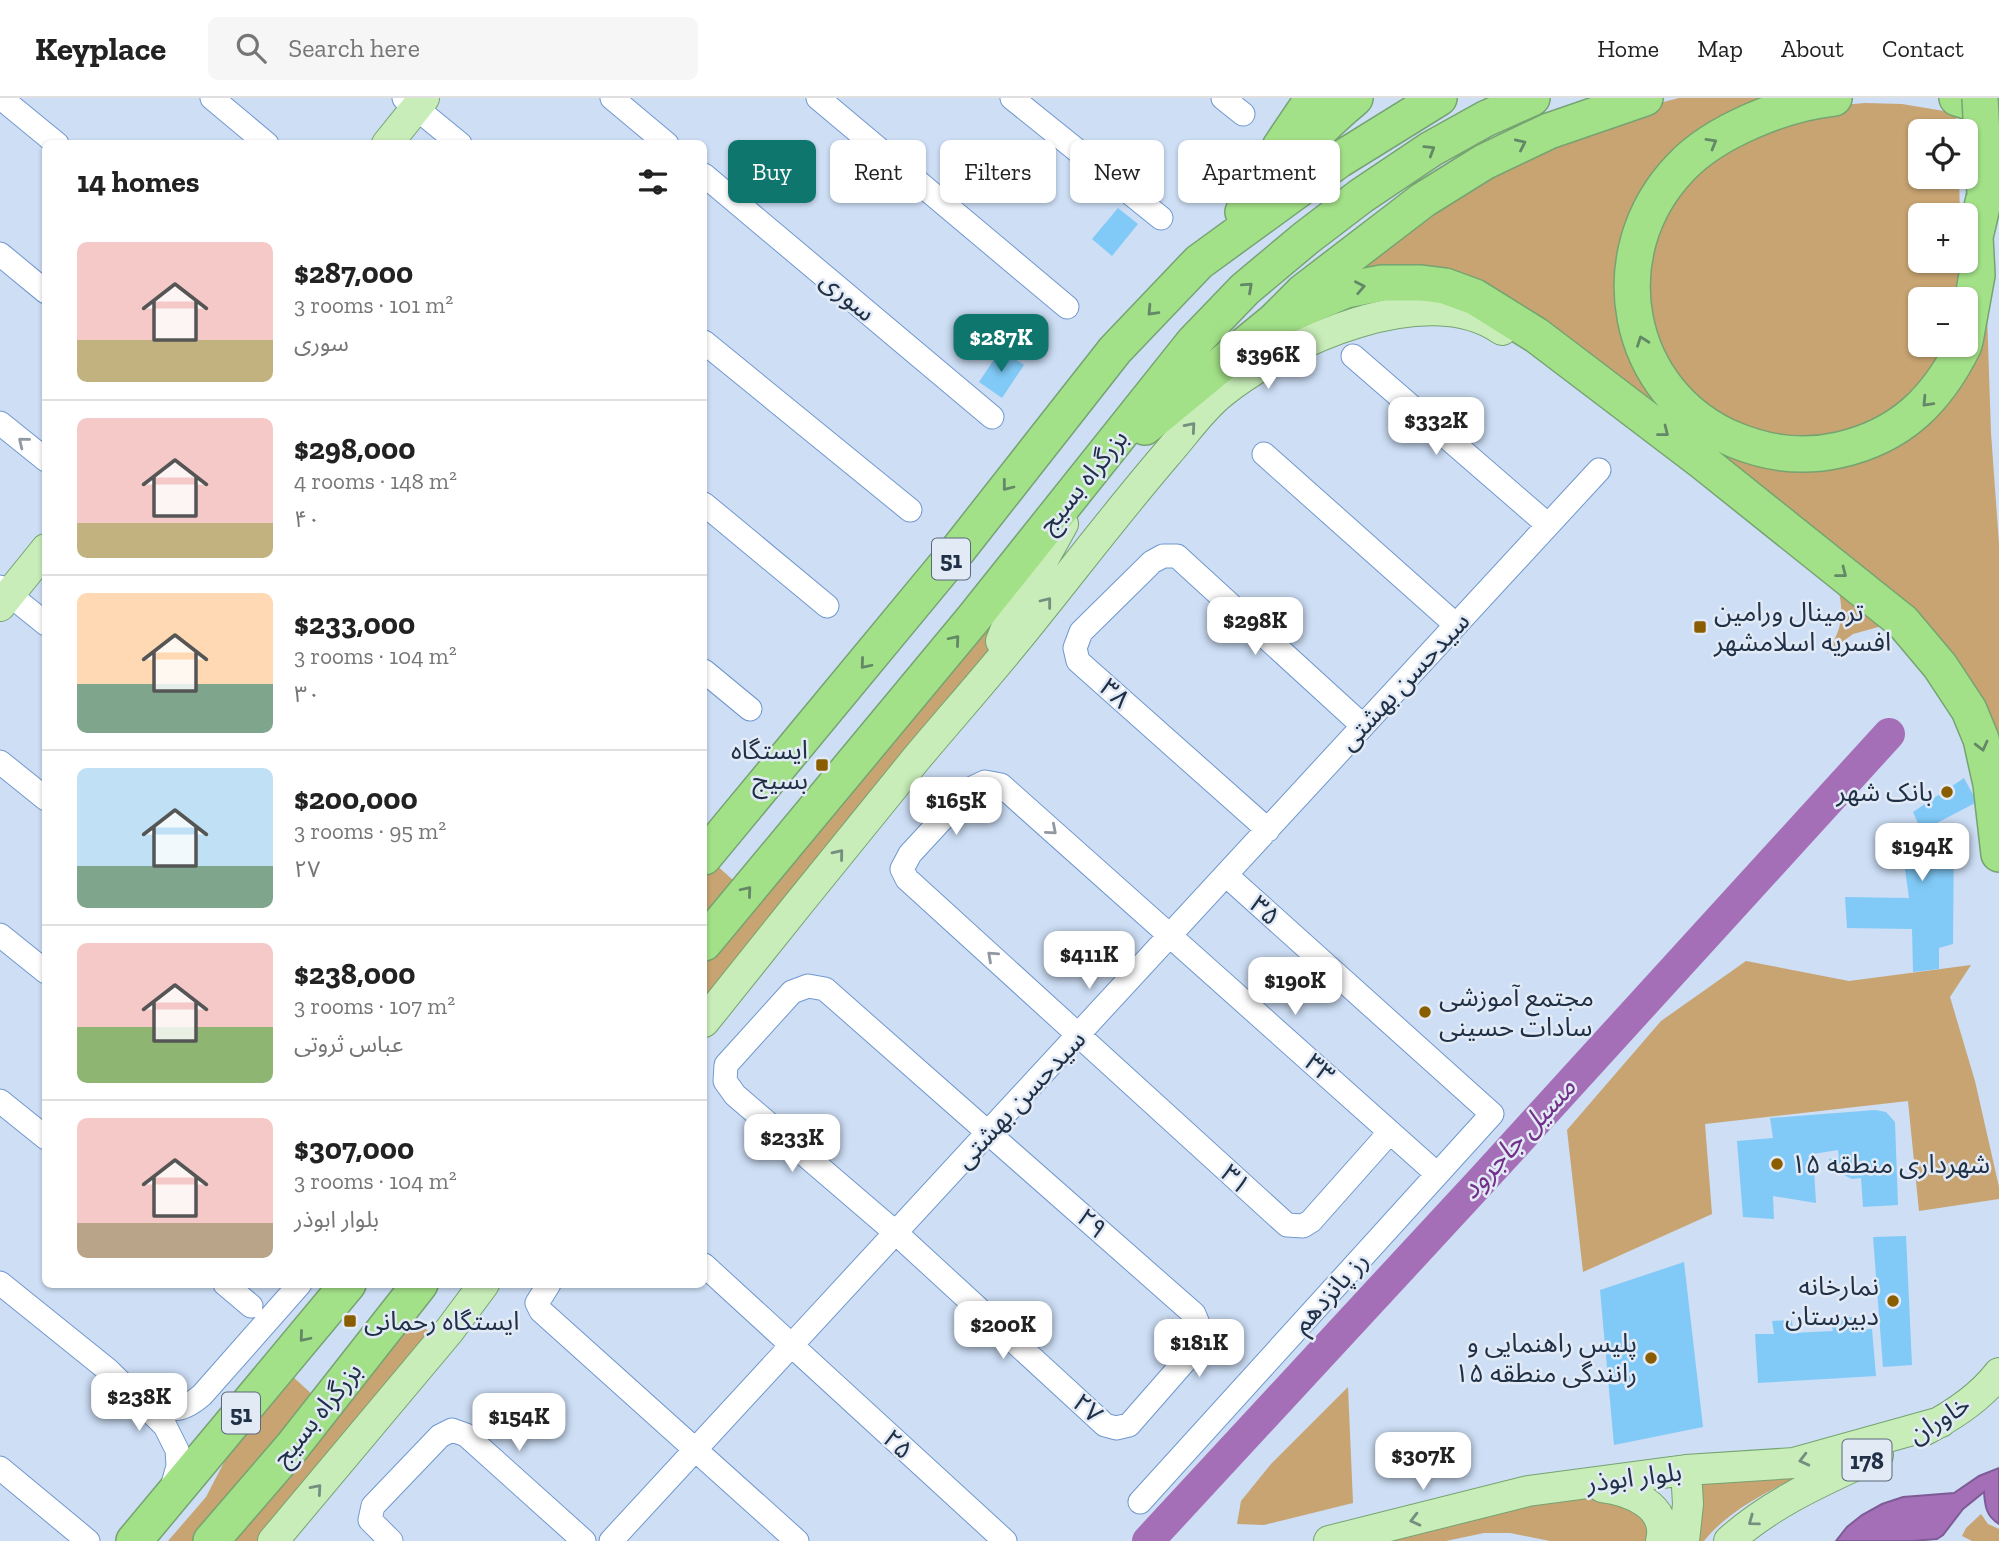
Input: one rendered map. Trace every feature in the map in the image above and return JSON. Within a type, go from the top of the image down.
[{"type":"highway","points":[[1285,140],[1314,98]]},
{"type":"highway","points":[[1309,140],[1355,98]]},
{"type":"highway","name":"51","points":[[707,853],[958,550],[1115,350],[1199,262],[1339,160],[1439,98]]},
{"type":"highway","name":"بزرگراه بسیج","points":[[707,939],[973,619],[1193,343],[1245,289],[1361,196],[1431,149],[1485,119],[1532,98]]},
{"type":"highway","points":[[1093,470],[1274,321],[1303,292],[1423,200],[1474,168],[1549,131],[1645,98]]},
{"type":"highway","points":[[1834,98],[1782,109],[1719,139],[1681,167],[1661,192],[1639,237],[1634,261],[1634,312],[1638,334],[1648,357],[1679,405],[1702,424],[1722,435],[1762,449],[1792,455],[1821,454],[1849,448],[1895,429],[1919,411],[1944,380],[1957,357]]},
{"type":"highway","points":[[1957,98],[1999,111]]},
{"type":"highway","points":[[1979,98],[1985,194],[1999,283]]},
{"type":"highway","points":[[1975,287],[1975,237],[1985,194]]},
{"type":"highway","points":[[1199,262],[1251,203]]},
{"type":"highway","points":[[1274,321],[1346,290],[1367,285],[1422,283],[1445,286],[1475,296],[1536,335],[1903,622],[1934,659],[1969,710],[1981,739],[1991,784],[1999,854]]},
{"type":"highway","name":"51","points":[[134,1541],[345,1288]]},
{"type":"highway","name":"بزرگراه بسیج","points":[[211,1541],[292,1447],[417,1288]]},
{"type":"main road","points":[[390,140],[415,101]]},
{"type":"main road","points":[[707,1017],[1136,491],[1220,394],[1265,362],[1308,340],[1402,313],[1428,309],[1466,313],[1489,321],[1585,394],[1635,410]]},
{"type":"main road","points":[[988,674],[1009,621],[1093,470]]},
{"type":"main road","points":[[3,596],[42,553]]},
{"type":"main road","points":[[273,1541],[449,1331],[481,1288]]},
{"type":"main road","name":"خاوران","points":[[1729,1541],[1763,1514],[1804,1490],[1941,1422],[1989,1386],[1999,1373]]},
{"type":"main road","name":"بلوار ابوذر","points":[[1329,1541],[1528,1491],[1686,1470],[1794,1463],[1941,1422]]},
{"type":"main road","points":[[1684,1541],[1688,1504],[1686,1470]]},
{"type":"main road","points":[[1528,1491],[1602,1487],[1631,1493],[1651,1506],[1660,1522],[1661,1541]]},
{"type":"street","points":[[1,98],[52,140]]},
{"type":"street","points":[[212,98],[262,140]]},
{"type":"street","points":[[612,98],[662,140]]},
{"type":"street","points":[[818,98],[1067,307]]},
{"type":"street","points":[[1012,98],[1161,218]]},
{"type":"street","points":[[1223,98],[1243,114]]},
{"type":"street","points":[[415,101],[456,140]]},
{"type":"street","name":"سوری","points":[[707,178],[992,417]]},
{"type":"street","points":[[0,254],[42,289]]},
{"type":"street","points":[[707,344],[910,510]]},
{"type":"street","points":[[1353,356],[1548,525]]},
{"type":"street","points":[[0,423],[42,457]]},
{"type":"street","points":[[1264,454],[1456,625]]},
{"type":"street","name":"سیدحسن بهشتی","points":[[611,1541],[1599,470]]},
{"type":"street","points":[[707,506],[827,606]]},
{"type":"street","name":"۳۸","points":[[1268,830],[1078,661],[1075,648],[1081,632],[1152,562],[1163,556],[1177,556],[1363,726]]},
{"type":"street","points":[[3,596],[42,621]]},
{"type":"street","points":[[707,673],[750,709]]},
{"type":"street","points":[[0,762],[42,796]]},
{"type":"street","name":"۳۱","points":[[1001,785],[985,782],[970,789],[910,854],[902,869],[907,880],[1287,1224],[1303,1226],[1311,1221],[1390,1132]]},
{"type":"street","name":"۳۳","points":[[1001,785],[1437,1174]]},
{"type":"street","name":"۳۵","points":[[1226,875],[1492,1114]]},
{"type":"street","points":[[0,935],[42,969]]},
{"type":"street","name":"۲۹","points":[[725,1081],[726,1066],[792,992],[808,986],[825,989],[1194,1314],[1200,1331],[1199,1345],[1129,1425]]},
{"type":"street","name":"۲۷","points":[[725,1081],[734,1096],[896,1233],[1105,1424],[1116,1428],[1129,1425]]},
{"type":"street","points":[[0,1101],[42,1135]]},
{"type":"street","name":"رز پانزدهم","points":[[1140,1502],[1492,1114]]},
{"type":"street","name":"۲۵","points":[[707,1268],[1004,1541]]},
{"type":"street","points":[[0,1283],[108,1370],[165,1426],[177,1450],[178,1466],[167,1501]]},
{"type":"street","points":[[230,1288],[251,1306]]},
{"type":"street","points":[[108,1370],[164,1406],[181,1409],[189,1406],[202,1395],[296,1288]]},
{"type":"street","points":[[546,1288],[537,1303],[541,1311],[797,1541]]},
{"type":"street","points":[[391,1541],[370,1520],[373,1506],[440,1436],[452,1430],[466,1435],[584,1541]]},
{"type":"street","points":[[0,1468],[88,1541]]},
{"type":"shaded area","points":[[1679,98],[1784,98],[1720,128],[1624,286],[1719,444],[1890,441],[1941,357],[1978,357],[1978,297],[1986,284],[1991,433],[1999,544],[1999,777],[1978,707],[1517,310],[1356,277],[1360,259],[1428,206],[1620,113]]},
{"type":"shaded area","points":[[1902,104],[1956,113],[1956,119],[1908,119],[1908,189],[1959,189],[1960,203],[1908,203],[1908,273],[1962,273],[1963,287],[1908,287],[1908,357],[1946,357],[1936,376],[1855,437],[1779,444],[1680,392],[1640,301],[1664,202],[1732,142],[1842,105]]},
{"type":"shaded area","points":[[1035,566],[977,675],[707,1006],[707,961]]},
{"type":"shaded area","points":[[1838,589],[1882,626],[1853,634],[1827,653],[1836,637],[1840,622]]},
{"type":"shaded area","points":[[713,862],[735,882],[707,919],[707,870]]},
{"type":"shaded area","points":[[1746,961],[1849,981],[1971,965],[1950,997],[1975,1081],[1999,1187],[1999,1199],[1919,1211],[1908,1101],[1705,1124],[1712,1214],[1583,1272],[1567,1130],[1661,1021]]},
{"type":"shaded area","points":[[413,1316],[428,1331],[415,1358],[262,1541],[230,1541]]},
{"type":"shaded area","points":[[291,1375],[315,1397],[196,1541],[168,1541],[206,1497],[233,1445]]},
{"type":"shaded area","points":[[1348,1387],[1353,1503],[1264,1525],[1237,1524],[1241,1501],[1271,1464]]},
{"type":"shaded area","points":[[1999,1468],[1999,1524],[1991,1518],[1987,1510],[1984,1492],[1963,1509],[1937,1539],[1836,1541],[1847,1527],[1882,1504],[1903,1497],[1954,1493],[1979,1476]]},
{"type":"shaded area","points":[[1798,1476],[1760,1496],[1724,1520],[1704,1541],[1694,1541],[1694,1484]]},
{"type":"shaded area","points":[[1593,1494],[1640,1505],[1653,1541],[1550,1541],[1510,1533],[1484,1533],[1446,1541],[1368,1541],[1494,1512]]},
{"type":"shaded area","points":[[1981,1514],[1988,1524],[1999,1529],[1999,1541],[1972,1541],[1962,1536],[1966,1528]]},
{"type":"building","points":[[1118,208],[1138,224],[1112,256],[1092,239]]},
{"type":"building","points":[[1001,349],[1024,365],[1002,398],[979,382]]},
{"type":"building","points":[[1964,778],[1977,802],[1935,824],[1954,827],[1953,944],[1939,948],[1939,969],[1913,972],[1912,929],[1847,928],[1845,897],[1909,898],[1900,834],[1920,828],[1913,812]]},
{"type":"building","name":"شهرداری منطقه ۱۵","points":[[1875,1110],[1886,1112],[1895,1122],[1898,1205],[1863,1207],[1861,1178],[1852,1179],[1832,1169],[1829,1159],[1839,1158],[1838,1150],[1813,1154],[1816,1203],[1773,1196],[1774,1219],[1743,1217],[1737,1141],[1773,1138],[1770,1118]]},
{"type":"building","name":"نمارخانه دبیرستان","points":[[1906,1236],[1912,1365],[1883,1367],[1873,1237]]},
{"type":"building","name":"پلیس راهنمایی و رانندگی منطقه ۱۵","points":[[1684,1262],[1703,1427],[1614,1445],[1600,1290]]},
{"type":"building","points":[[1857,1317],[1855,1330],[1872,1329],[1876,1376],[1758,1383],[1755,1334],[1774,1334],[1772,1321],[1792,1320],[1793,1333],[1833,1331],[1830,1318]]},
{"type":"waterway","name":"مسیل جاجرود","points":[[1148,1541],[1889,734]]},
{"type":"place","name":"ترمینال ورامین افسریه اسلامشهر","points":[[1700,627]]},
{"type":"place","name":"ایستگاه بسیج","points":[[822,765]]},
{"type":"place","name":"بانک شهر","points":[[1947,792]]},
{"type":"place","name":"مجتمع آموزشی سادات حسینی","points":[[1425,1012]]},
{"type":"place","name":"شهرداری منطقه ۱۵","points":[[1777,1164]]},
{"type":"place","name":"نمارخانه دبیرستان","points":[[1893,1301]]},
{"type":"place","name":"ایستگاه رحمانی","points":[[350,1321]]},
{"type":"place","name":"پلیس راهنمایی و رانندگی منطقه ۱۵","points":[[1651,1358]]}]
